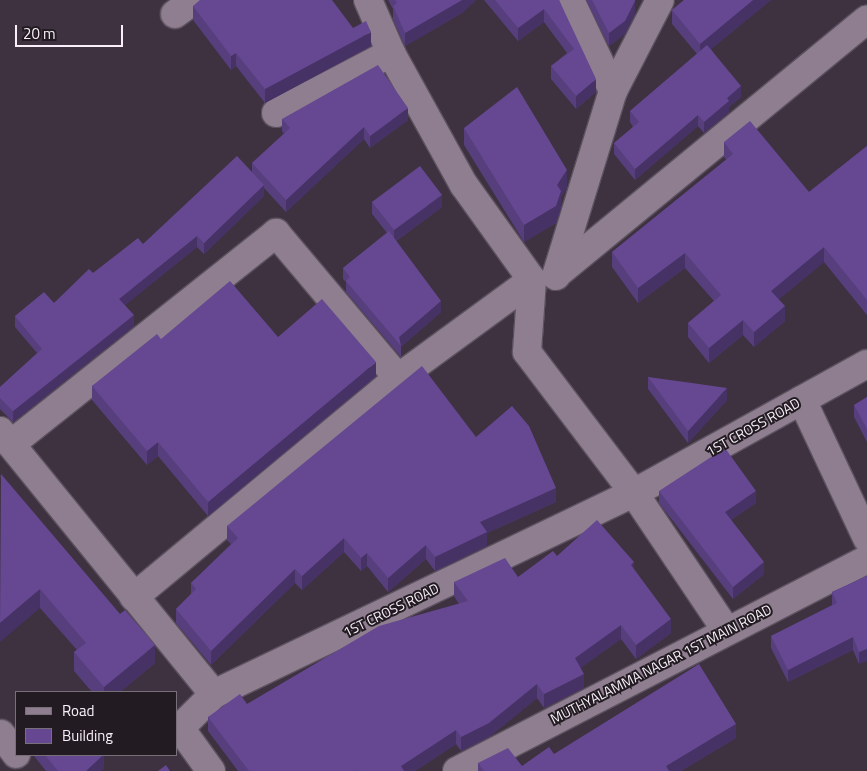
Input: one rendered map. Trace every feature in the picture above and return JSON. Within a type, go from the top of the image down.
[{"type":"street","points":[[368,0],[391,54],[464,184],[544,277]]},
{"type":"street","points":[[570,0],[613,91]]},
{"type":"street","points":[[660,0],[613,91],[544,277],[527,352],[634,493],[726,630]]},
{"type":"street","points":[[134,597],[398,378],[544,277],[867,19]]},
{"type":"street","points":[[276,113],[391,54]]},
{"type":"street","points":[[214,694],[5,437],[276,232],[398,378]]},
{"type":"street","name":"1ST CROSS ROAD","points":[[211,771],[180,728],[214,694],[634,493],[867,364]]},
{"type":"street","points":[[802,400],[867,538]]},
{"type":"street","name":"MUTHYALAMMA NAGAR 1ST MAIN ROAD","points":[[457,771],[726,630],[867,559]]},
{"type":"street","points":[[17,756],[28,771]]},
{"type":"building","points":[[200,0],[332,0],[353,28],[366,21],[371,32],[265,89],[236,53],[231,56],[193,6]]},
{"type":"building","points":[[395,0],[462,0],[405,33],[393,6],[397,3]]},
{"type":"building","points":[[495,0],[559,0],[596,79],[576,96],[551,66],[574,49],[544,9],[518,28]]},
{"type":"building","points":[[592,0],[635,1],[625,21],[609,33]]},
{"type":"building","points":[[684,0],[753,0],[700,44],[672,10]]},
{"type":"building","points":[[707,45],[741,86],[727,98],[729,101],[704,122],[698,115],[635,169],[614,143],[639,122],[630,111]]},
{"type":"building","points":[[378,65],[408,108],[370,136],[364,127],[286,200],[252,163],[290,128],[282,119]]},
{"type":"building","points":[[517,87],[567,170],[557,185],[561,191],[556,206],[524,225],[464,128]]},
{"type":"building","points":[[750,121],[809,192],[867,146],[867,300],[824,247],[771,291],[785,306],[754,332],[743,320],[709,348],[688,323],[721,295],[685,253],[638,288],[612,252],[733,154],[724,142]]},
{"type":"building","points":[[237,156],[264,185],[204,243],[197,236],[119,299],[134,315],[13,411],[0,398],[0,387],[42,349],[15,316],[44,292],[54,303],[89,269],[93,273],[138,238],[143,244]]},
{"type":"building","points":[[420,166],[442,195],[394,230],[372,202]]},
{"type":"building","points":[[389,231],[441,301],[399,337],[401,346],[346,281],[350,277],[343,268]]},
{"type":"building","points":[[230,281],[278,337],[322,299],[376,362],[208,502],[158,442],[147,451],[92,386],[157,334],[161,339]]},
{"type":"building","points":[[422,366],[476,437],[512,406],[529,426],[556,488],[480,522],[487,532],[435,557],[426,545],[388,578],[367,553],[361,558],[344,538],[302,576],[295,569],[211,651],[176,609],[196,589],[191,583],[238,538],[227,526]]},
{"type":"building","points":[[648,377],[692,383],[727,388],[688,431]]},
{"type":"building","points":[[867,397],[867,429],[854,405]]},
{"type":"building","points":[[725,448],[756,491],[725,512],[764,562],[733,587],[659,491]]},
{"type":"building","points":[[1,474],[120,614],[125,610],[155,645],[104,687],[74,652],[86,643],[40,589],[0,623]]},
{"type":"building","points":[[597,520],[634,562],[631,565],[671,619],[636,645],[621,625],[575,658],[584,674],[544,694],[537,684],[489,723],[461,737],[456,730],[401,766],[404,771],[249,771],[208,717],[240,694],[247,704],[379,626],[468,601],[454,582],[505,558],[518,577],[553,551],[557,556]]},
{"type":"building","points":[[867,576],[867,649],[859,652],[853,637],[788,670],[771,636],[837,603],[832,592]]},
{"type":"building","points":[[699,664],[736,724],[666,766],[669,771],[484,771],[478,763],[508,748],[522,766],[549,747],[554,754]]},
{"type":"building","points":[[46,756],[102,756],[86,771],[58,771]]},
{"type":"building","points":[[166,765],[170,771],[158,771]]}]
